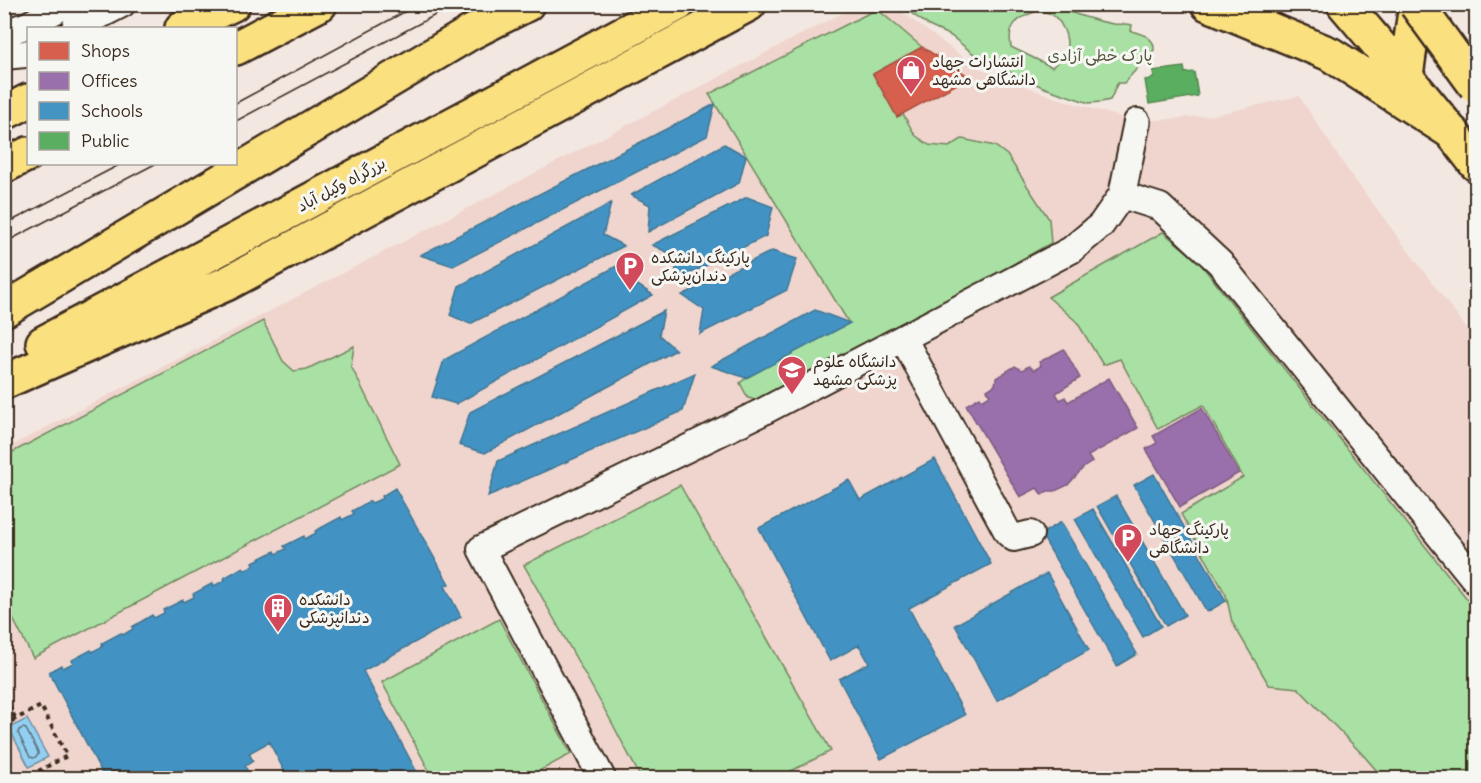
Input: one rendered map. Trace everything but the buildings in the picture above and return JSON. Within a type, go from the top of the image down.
[{"type":"highway","points":[[184,27],[233,4]]},
{"type":"highway","points":[[237,47],[320,4]]},
{"type":"highway","points":[[4,310],[470,33],[527,4]]},
{"type":"highway","name":"بزرگراه وکیل آباد","points":[[4,364],[678,4]]},
{"type":"highway","points":[[4,382],[228,283],[749,4]]},
{"type":"highway","points":[[1208,4],[1330,54],[1453,133]]},
{"type":"highway","points":[[1344,4],[1406,76],[1476,164]]},
{"type":"highway","points":[[1416,4],[1476,86]]},
{"type":"highway","points":[[1406,76],[1414,18],[1426,4]]},
{"type":"highway","points":[[4,113],[27,102]]},
{"type":"highway","points":[[4,166],[27,154]]},
{"type":"street","points":[[4,33],[28,25],[67,4]]},
{"type":"street","points":[[77,27],[122,4]]},
{"type":"street","points":[[4,56],[27,53]]},
{"type":"street","points":[[4,94],[27,97]]},
{"type":"street","points":[[602,778],[481,549],[762,412],[1071,250],[1101,225],[1122,195],[1137,122]]},
{"type":"street","points":[[1122,195],[1160,207],[1220,263],[1476,581]]},
{"type":"street","points":[[903,338],[1008,533],[1014,538],[1030,534]]},
{"type":"path","points":[[4,698],[16,719]]},
{"type":"path","points":[[4,725],[41,706],[67,756],[25,778]]},
{"type":"path","points":[[4,764],[12,778]]},
{"type":"path","points":[[41,770],[46,778]]},
{"type":"shaded area","name":"دانشگاه علوم پزشکی مشهد","points":[[858,5],[892,5],[978,68],[1053,97],[1137,122],[1214,115],[1299,96],[1346,168],[1476,341],[1476,778],[5,778],[5,449]]},
{"type":"green space","name":"پارک خطی آزادی","points":[[900,5],[1052,5],[1113,24],[1132,25],[1131,31],[1150,39],[1154,50],[1124,83],[1118,83],[1110,100],[1089,103],[1045,88],[994,65],[974,54],[951,36],[931,27]],"holes":[[[1037,11],[1046,12],[1056,18],[1066,35],[1065,53],[1052,67],[1011,47],[1010,39],[1015,23],[1024,16]]]},
{"type":"green space","points":[[877,9],[922,47],[873,74],[897,117],[903,114],[915,135],[929,145],[949,147],[962,139],[995,146],[1007,155],[1049,219],[1051,243],[766,402],[748,398],[740,383],[746,378],[849,323],[709,94]]},
{"type":"green space","points":[[1163,232],[1199,262],[1476,610],[1476,778],[1383,778],[1298,688],[1269,685],[1232,622],[1226,595],[1181,514],[1243,477],[1203,405],[1158,429],[1120,359],[1103,365],[1077,322],[1048,297]]},
{"type":"green space","points":[[263,321],[283,361],[294,371],[307,369],[354,346],[351,366],[400,464],[33,658],[5,603],[5,456]]},
{"type":"green space","points":[[680,485],[831,751],[777,778],[641,778],[524,565]]},
{"type":"green space","points":[[499,619],[571,754],[526,778],[433,778],[382,682]]},
{"type":"water","points":[[27,719],[48,757],[29,767],[9,728]]},
{"type":"tram line","points":[[237,102],[419,4]]},
{"type":"tram line","points":[[237,120],[456,4]]},
{"type":"tram line","points":[[4,225],[119,165]]},
{"type":"tram line","points":[[4,243],[153,165]]},
{"type":"place","name":"انتشارات جهاد دانشگاهی مشهد","points":[[911,96]]},
{"type":"place","name":"پارکینگ دانشکده دندان‌پزشکی","points":[[630,292]]},
{"type":"place","name":"دانشگاه علوم پزشکی مشهد","points":[[792,396]]},
{"type":"place","name":"پارکینگ جهاد دانشگاهی","points":[[1128,564]]},
{"type":"place","name":"دانشکده دندانپزشکی","points":[[278,634]]}]
